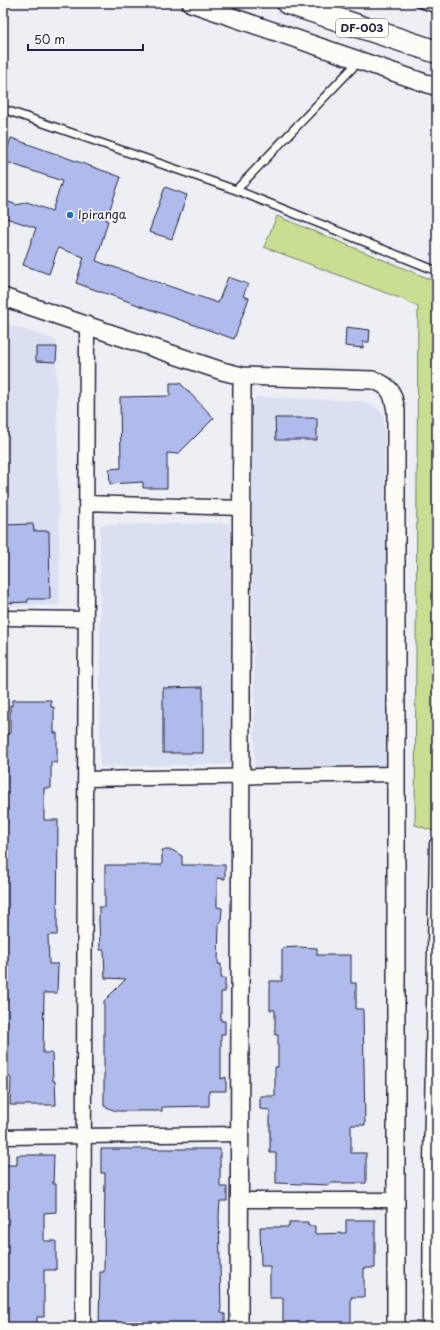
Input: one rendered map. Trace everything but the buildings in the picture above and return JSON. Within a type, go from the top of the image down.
[{"type":"highway","name":"DF-003","points":[[288,3],[437,52]]},
{"type":"street","points":[[191,3],[437,87]]},
{"type":"street","points":[[3,297],[195,363],[242,376],[373,380],[382,383],[388,388],[393,397],[396,411],[396,1327]]},
{"type":"street","points":[[83,1327],[87,326]]},
{"type":"street","points":[[239,1327],[242,376]]},
{"type":"street","points":[[86,503],[241,508]]},
{"type":"street","points":[[3,618],[86,619]]},
{"type":"street","points":[[85,779],[241,775],[396,774]]},
{"type":"street","points":[[430,1327],[434,1163],[437,844]]},
{"type":"street","points":[[3,1138],[239,1134]]},
{"type":"street","points":[[239,1200],[396,1200]]},
{"type":"lane","points":[[418,3],[437,9]]},
{"type":"lane","points":[[236,190],[359,61]]},
{"type":"lane","points":[[3,109],[236,190],[437,271]]},
{"type":"shaded area","points":[[3,323],[56,340],[60,605],[3,606]]},
{"type":"shaded area","points":[[256,397],[363,401],[375,407],[384,415],[389,768],[255,768],[251,406]]},
{"type":"shaded area","points":[[230,523],[233,764],[100,767],[100,525]]},
{"type":"green space","points":[[277,216],[437,282],[437,832],[415,825],[418,307],[402,299],[264,247]]},
{"type":"place","name":"Ipiranga","points":[[70,215]]}]
